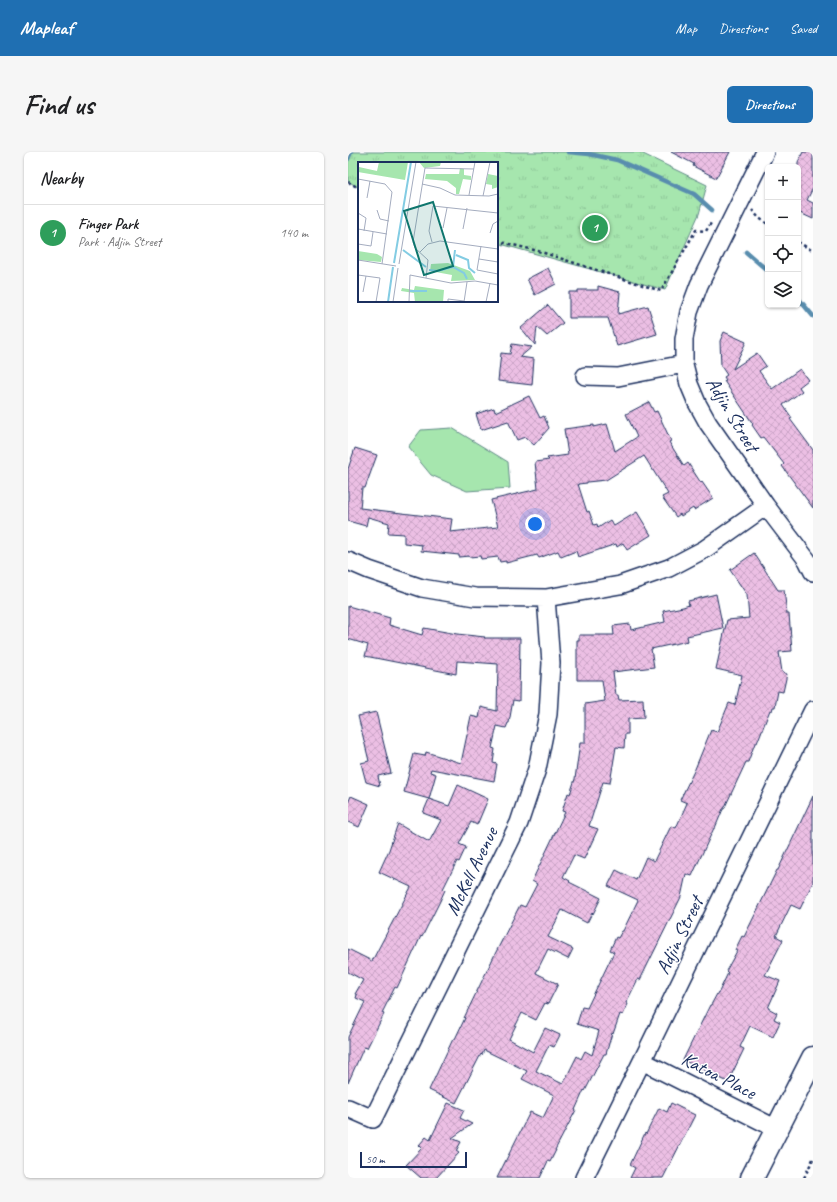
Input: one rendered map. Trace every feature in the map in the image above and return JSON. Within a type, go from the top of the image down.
[{"type":"main road","points":[[752,1178],[813,1058]]},
{"type":"street","name":"Adjin Street","points":[[765,152],[699,285],[689,312],[684,339],[684,364],[689,384],[708,423],[813,572]]},
{"type":"street","points":[[585,376],[618,377],[684,364]]},
{"type":"street","points":[[348,561],[369,570],[422,588],[475,598],[546,598],[620,585],[669,568],[705,549],[766,506]]},
{"type":"street","name":"McKell Avenue","points":[[348,1108],[373,1119],[519,824],[538,769],[548,714],[552,663],[546,598]]},
{"type":"street","name":"Adjin Street","points":[[584,1178],[813,710]]},
{"type":"street","name":"Katoa Place","points":[[642,1061],[777,1129]]},
{"type":"path","points":[[348,182],[358,187]]},
{"type":"path","points":[[749,206],[759,218],[765,222]]},
{"type":"path","points":[[498,240],[544,253],[661,291],[696,230],[706,231],[714,218]]},
{"type":"path","points":[[801,244],[813,251]]},
{"type":"path","points":[[804,1178],[813,1159]]},
{"type":"green space","points":[[348,152],[639,152],[707,185],[699,214],[665,290],[498,243],[498,162],[358,162],[358,187],[348,181]]},
{"type":"green space","points":[[452,428],[508,462],[510,488],[467,491],[431,475],[408,447],[421,430]]},
{"type":"building","points":[[671,152],[730,152],[716,178]]},
{"type":"building","points":[[803,152],[813,152],[813,188],[807,200],[813,203],[813,219],[801,213],[801,164],[798,164]]},
{"type":"building","points":[[548,268],[556,284],[535,295],[527,279]]},
{"type":"building","points":[[598,286],[620,292],[618,314],[648,306],[657,334],[617,346],[608,318],[569,318],[569,292],[578,292],[578,290],[598,290]]},
{"type":"building","points":[[548,305],[563,323],[547,336],[537,327],[535,345],[521,328]]},
{"type":"building","points":[[724,332],[746,342],[733,369],[757,353],[766,366],[759,371],[772,389],[800,369],[808,380],[799,387],[802,391],[783,405],[792,418],[790,419],[813,450],[813,508],[782,466],[784,464],[763,437],[761,438],[724,381],[726,380],[724,377],[727,375],[721,366],[720,341]]},
{"type":"building","points":[[512,344],[532,347],[520,357],[534,359],[532,385],[498,381],[501,353],[510,354]]},
{"type":"building","points":[[529,396],[540,418],[544,416],[549,428],[534,445],[525,437],[517,440],[508,421],[481,430],[476,414],[494,408],[495,412]]},
{"type":"building","points":[[649,402],[654,412],[657,411],[671,441],[669,442],[684,466],[688,463],[713,498],[694,510],[693,508],[681,516],[680,514],[676,517],[662,497],[668,494],[644,456],[606,480],[578,484],[587,512],[589,511],[594,525],[597,524],[598,528],[610,520],[614,526],[637,512],[651,535],[627,550],[623,543],[617,547],[616,544],[578,557],[576,551],[561,557],[558,551],[539,558],[537,555],[506,563],[506,561],[500,562],[498,557],[481,559],[480,556],[459,557],[459,555],[421,551],[422,545],[404,543],[404,534],[388,533],[389,523],[368,517],[366,526],[348,521],[348,469],[355,448],[377,455],[365,488],[362,488],[360,508],[452,519],[450,532],[498,527],[491,500],[538,489],[535,462],[549,460],[547,458],[568,455],[564,429],[594,425],[594,427],[607,424],[615,451],[637,437],[626,414]]},
{"type":"building","points":[[754,553],[778,590],[784,590],[787,614],[789,614],[792,651],[779,652],[782,672],[787,674],[783,692],[778,691],[775,707],[773,707],[772,711],[770,710],[757,743],[755,743],[748,762],[746,762],[692,876],[686,874],[681,897],[640,980],[638,979],[626,1003],[628,1004],[623,1015],[620,1014],[613,1034],[612,1033],[606,1054],[604,1054],[585,1091],[584,1090],[576,1110],[550,1162],[548,1161],[540,1178],[497,1178],[530,1112],[543,1118],[554,1095],[522,1079],[527,1071],[484,1050],[456,1103],[429,1090],[520,905],[525,907],[537,884],[532,881],[565,812],[562,811],[568,793],[570,794],[575,779],[580,743],[585,743],[585,704],[605,701],[602,680],[577,680],[577,640],[579,640],[579,635],[614,635],[613,626],[630,624],[631,630],[665,622],[663,611],[683,607],[689,605],[688,601],[716,594],[723,628],[687,636],[688,641],[651,649],[654,667],[613,672],[616,695],[618,695],[619,700],[643,699],[644,718],[628,719],[628,734],[625,734],[624,748],[616,747],[610,783],[603,782],[589,826],[598,829],[584,859],[574,855],[563,877],[570,881],[569,882],[601,898],[587,923],[562,910],[548,937],[573,949],[568,959],[548,949],[536,973],[558,984],[548,1004],[545,1003],[536,1020],[522,1013],[509,1039],[533,1052],[545,1028],[560,1035],[554,1047],[549,1045],[536,1071],[563,1084],[577,1056],[581,1059],[585,1051],[592,1055],[599,1031],[577,1024],[582,1007],[587,1008],[614,952],[610,950],[616,937],[618,938],[623,931],[638,900],[608,886],[616,870],[636,880],[646,857],[654,861],[671,826],[676,828],[687,803],[680,800],[711,730],[717,732],[729,703],[735,705],[742,675],[716,669],[727,620],[749,618],[747,595],[730,570]]},
{"type":"building","points":[[348,606],[390,618],[389,625],[422,635],[424,628],[485,637],[484,638],[520,638],[519,701],[513,700],[509,723],[506,728],[497,726],[492,748],[495,749],[493,763],[497,764],[494,781],[431,769],[430,772],[436,774],[429,799],[404,792],[414,754],[425,756],[426,752],[461,763],[471,716],[479,718],[481,707],[497,711],[498,664],[457,661],[456,674],[365,656],[368,645],[348,639]]},
{"type":"building","points":[[376,712],[391,773],[378,776],[380,786],[366,782],[361,763],[369,761],[358,716]]},
{"type":"building","points":[[458,785],[488,799],[477,825],[471,822],[459,844],[466,847],[443,889],[445,890],[440,901],[422,937],[421,936],[397,988],[395,987],[382,1013],[384,1014],[367,1048],[364,1047],[348,1083],[348,1037],[365,1002],[356,998],[357,995],[355,994],[363,980],[348,972],[348,949],[372,961],[411,887],[379,872],[389,850],[398,824],[429,842],[441,820],[423,813],[429,799],[449,806]]},
{"type":"building","points":[[351,796],[369,804],[359,827],[348,822],[348,803]]},
{"type":"building","points":[[813,796],[813,882],[800,909],[791,905],[776,936],[783,940],[765,975],[780,981],[768,1008],[777,1013],[774,1019],[780,1022],[773,1037],[750,1026],[740,1047],[744,1049],[728,1082],[683,1060],[710,1005],[719,992],[728,973],[726,971],[737,951],[735,950],[742,936],[744,937],[778,870]]},
{"type":"building","points":[[448,1103],[464,1110],[460,1118],[472,1124],[452,1138],[461,1142],[456,1151],[459,1153],[436,1178],[421,1178],[406,1165],[422,1148],[419,1145],[426,1137],[430,1140]]},
{"type":"building","points":[[671,1103],[695,1115],[663,1178],[630,1178],[635,1168],[630,1165],[645,1133],[646,1134],[659,1108],[667,1112]]},
{"type":"waterway","points":[[348,159],[351,152]]},
{"type":"waterway","points":[[568,152],[589,154],[617,160],[694,194],[712,210]]},
{"type":"waterway","points":[[746,252],[765,268]]},
{"type":"waterway","points":[[801,302],[813,316]]},
{"type":"place","name":"Finger Park","points":[[595,228]]}]
